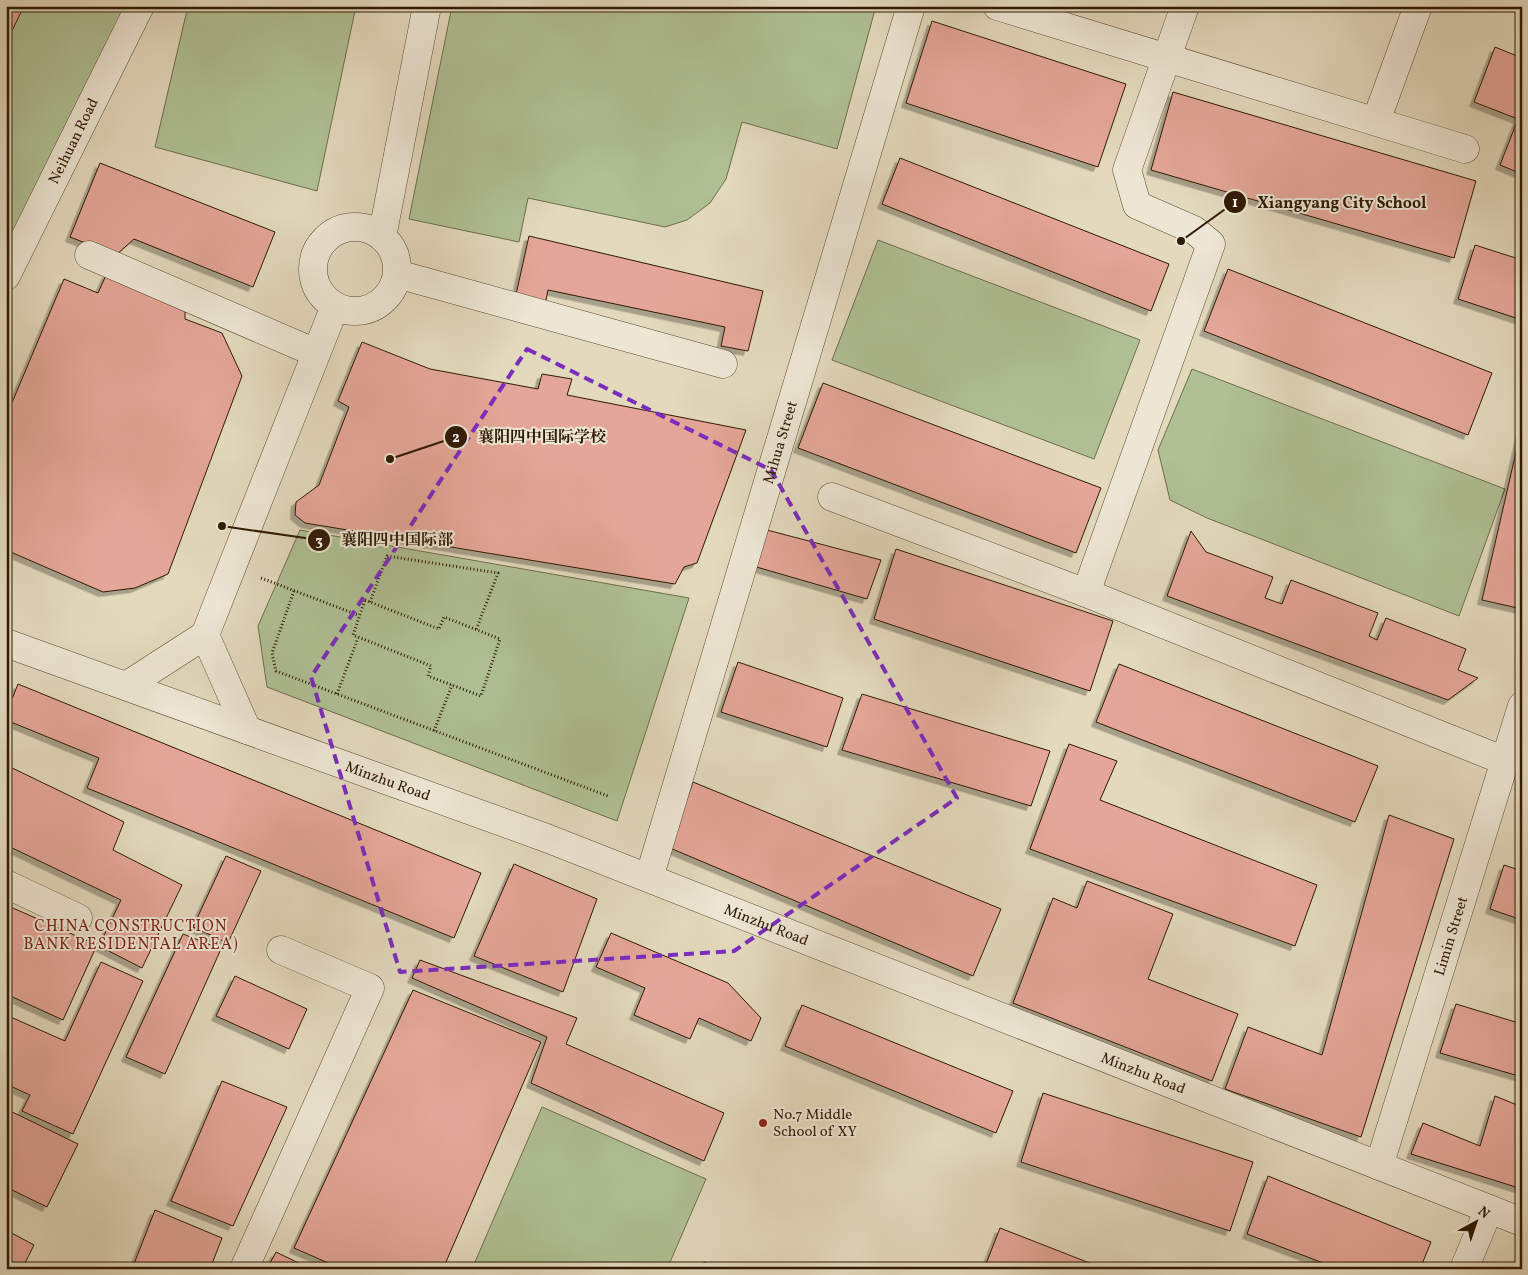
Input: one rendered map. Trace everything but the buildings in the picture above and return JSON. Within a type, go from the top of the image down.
[{"type":"street","name":"Neihuan Road","points":[[6,276],[140,6]]},
{"type":"street","points":[[382,237],[427,6]]},
{"type":"street","name":"Mihua Street","points":[[649,878],[911,6]]},
{"type":"street","points":[[997,6],[1465,149]]},
{"type":"street","points":[[1086,593],[1211,244],[1194,230],[1137,205],[1127,170],[1185,6]]},
{"type":"street","points":[[1376,121],[1418,6]]},
{"type":"street","points":[[343,228],[370,229],[382,237],[391,247],[397,260],[397,274],[390,293],[375,306],[361,311],[348,310],[335,306],[324,297],[316,285],[313,272],[314,257],[320,245],[330,235],[343,228]]},
{"type":"street","points":[[89,255],[316,353]]},
{"type":"street","points":[[397,274],[723,364]]},
{"type":"street","points":[[126,686],[205,634],[335,306]]},
{"type":"street","points":[[832,497],[1086,593],[1505,761]]},
{"type":"street","points":[[205,634],[247,730]]},
{"type":"street","name":"Minzhu Road","points":[[6,643],[550,838],[1522,1222]]},
{"type":"street","name":"Limin Street","points":[[1379,1166],[1522,706]]},
{"type":"street","points":[[6,884],[78,918]]},
{"type":"street","points":[[244,1269],[370,988],[281,950]]},
{"type":"street","points":[[1464,1269],[1489,1209]]},
{"type":"path","points":[[370,602],[387,556],[498,573],[476,630]]},
{"type":"path","points":[[232,567],[358,615]]},
{"type":"path","points":[[294,591],[272,653],[276,671],[608,796]]},
{"type":"path","points":[[365,600],[370,602],[439,629],[444,617],[500,639],[481,696],[428,676],[431,666],[352,635],[365,600]]},
{"type":"path","points":[[337,694],[358,638]]},
{"type":"path","points":[[434,731],[452,685]]},
{"type":"highlighted area","points":[[527,349],[771,470],[957,798],[734,951],[400,972],[311,677]]},
{"type":"green space","points":[[6,6],[140,6],[6,276]]},
{"type":"green space","points":[[188,6],[356,6],[317,191],[155,147]]},
{"type":"green space","points":[[452,6],[876,6],[837,149],[742,122],[726,179],[710,203],[687,220],[665,227],[528,198],[519,242],[409,219]]},
{"type":"green space","points":[[878,240],[1140,340],[1094,459],[832,360]]},
{"type":"green space","points":[[1192,369],[1505,489],[1459,616],[1207,518],[1170,500],[1158,450]]},
{"type":"green space","points":[[300,530],[689,598],[617,821],[267,687],[258,626]]},
{"type":"green space","points":[[542,1107],[706,1179],[667,1269],[472,1269]]},
{"type":"place","name":"Xiangyang City School","points":[[1181,241]]},
{"type":"place","name":"襄阳四中国际学校","points":[[390,459]]},
{"type":"place","name":"襄阳四中国际部","points":[[222,526]]},
{"type":"place","name":"No.7 Middle School of XY","points":[[763,1123]]},
{"type":"district","name":"CHINA CONSTRUCTION BANK RESIDENTAL AREA)","points":[[131,934]]}]
